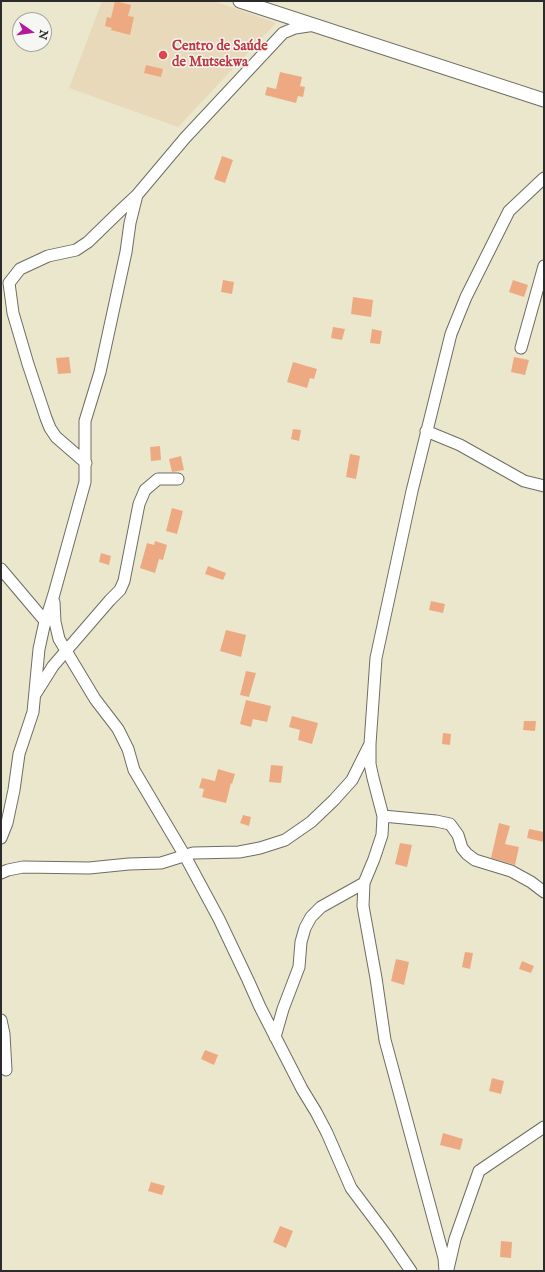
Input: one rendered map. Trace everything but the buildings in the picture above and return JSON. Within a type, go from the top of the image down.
[{"type":"street","points":[[240,1],[272,8],[315,25],[544,100]]},
{"type":"street","points":[[272,8],[281,16],[283,22],[283,33]]},
{"type":"street","points":[[86,464],[56,437],[46,418],[13,313],[9,283],[20,269],[48,256],[76,250],[88,242],[137,195],[184,138],[283,33],[295,28],[315,25]]},
{"type":"street","points":[[446,1271],[444,1258],[385,1040],[363,906],[364,883],[382,835],[383,816],[370,764],[376,658],[426,431],[451,334],[466,297],[509,211],[544,178]]},
{"type":"street","points":[[1,838],[7,823],[14,790],[19,754],[33,712],[39,649],[45,621],[85,482],[85,421],[100,372],[137,195]]},
{"type":"street","points":[[521,348],[544,266]]},
{"type":"street","points":[[426,431],[460,445],[524,481],[544,486]]},
{"type":"street","points":[[35,695],[53,666],[120,590],[124,582],[139,504],[145,490],[158,479],[178,479]]},
{"type":"street","points":[[1,569],[45,621]]},
{"type":"street","points":[[54,594],[55,622],[59,639],[95,699],[118,729],[128,749],[134,770],[219,919],[275,1037],[327,1133],[351,1188],[411,1271]]},
{"type":"street","points":[[1,873],[23,867],[89,868],[129,864],[161,863],[193,853],[239,852],[260,848],[285,840],[311,822],[352,780],[370,744]]},
{"type":"street","points":[[383,816],[436,821],[450,824],[458,835],[462,848],[475,860],[511,871],[531,882],[544,892]]},
{"type":"street","points":[[275,1037],[282,1009],[298,967],[304,928],[311,916],[321,907],[364,883]]},
{"type":"street","points":[[1,1020],[4,1034],[6,1070]]},
{"type":"street","points":[[446,1271],[455,1239],[480,1171],[544,1127]]},
{"type":"shaded area","name":"Centro de Saúde de Mutsekwa","points":[[102,1],[214,1],[276,23],[178,127],[69,88]]},
{"type":"place","name":"Centro de Saúde de Mutsekwa","points":[[163,55]]}]
